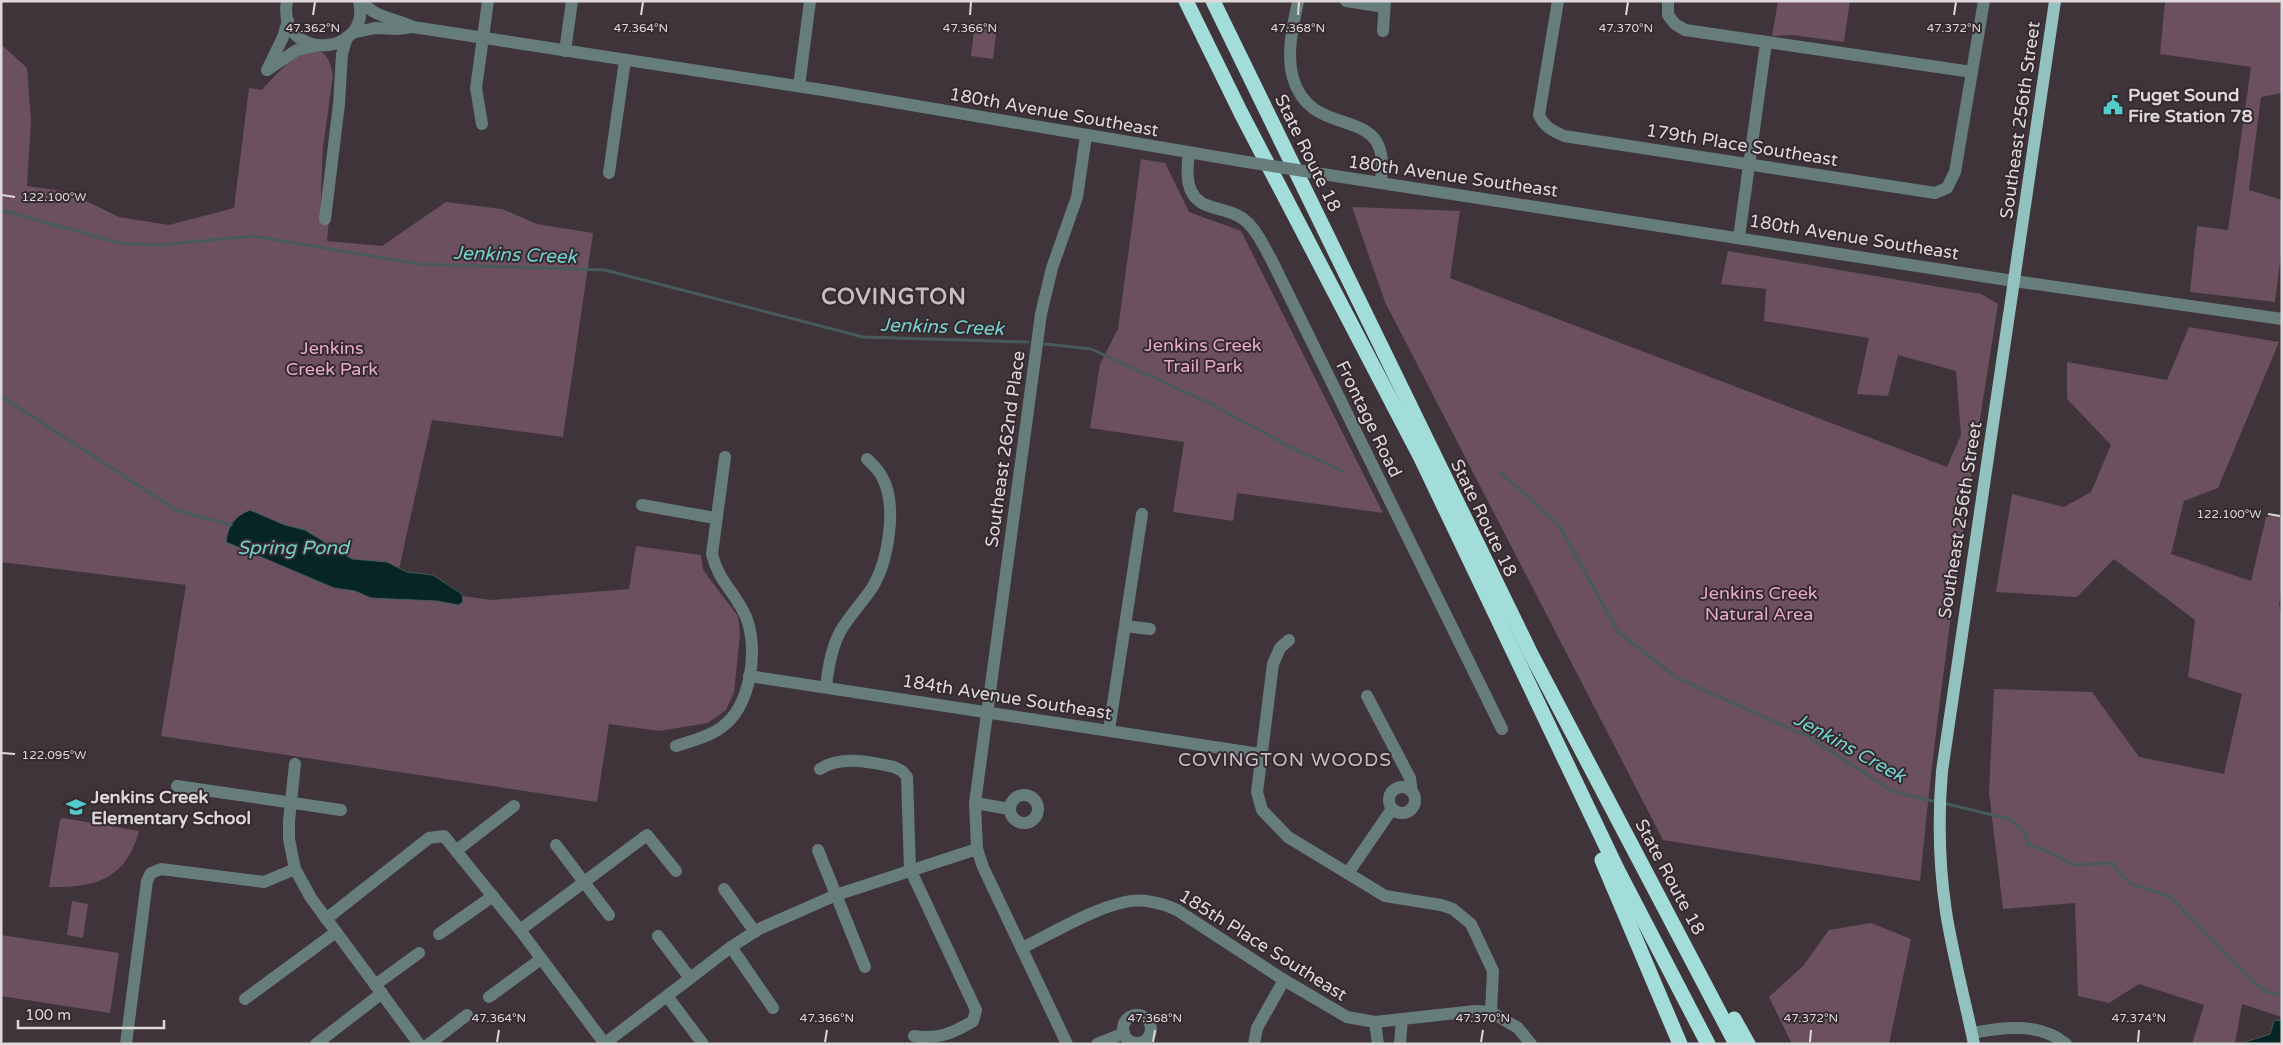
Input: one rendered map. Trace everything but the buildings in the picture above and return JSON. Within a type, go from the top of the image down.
[{"type":"highway","name":"State Route 18","points":[[1186,1],[1241,113],[1427,457]]},
{"type":"highway","name":"State Route 18","points":[[1213,1],[1449,504],[1523,671],[1617,869],[1708,1044]]},
{"type":"highway","name":"State Route 18","points":[[1449,504],[1531,654],[1736,1044]]},
{"type":"highway","points":[[1523,671],[1680,1044]]},
{"type":"highway","points":[[1640,861],[1748,1044]]},
{"type":"main road","name":"Southeast 256th Street","points":[[1973,1038],[1946,914],[1942,880],[1939,801],[1945,743],[2055,1]]},
{"type":"street","name":"180th Avenue Southeast","points":[[360,1],[380,16],[400,20],[413,27]]},
{"type":"street","points":[[324,219],[339,104],[343,48],[358,20],[360,1]]},
{"type":"street","points":[[482,124],[476,88],[488,1]]},
{"type":"street","points":[[565,51],[572,1]]},
{"type":"street","points":[[798,86],[810,1]]},
{"type":"street","points":[[1298,1],[1290,54],[1293,77],[1298,89],[1316,111],[1361,129],[1376,140],[1382,157],[1381,183]]},
{"type":"street","points":[[1346,1],[1385,4],[1382,31]]},
{"type":"street","name":"179th Place Southeast","points":[[1558,1],[1539,115],[1546,126],[1564,136],[1930,192],[1941,192],[1947,188],[1956,172],[1972,72]]},
{"type":"street","points":[[1668,1],[1668,14],[1675,24],[1684,30],[1972,72],[1984,1]]},
{"type":"street","points":[[285,3],[288,21],[298,37],[319,46],[334,61],[340,78]]},
{"type":"street","name":"180th Avenue Southeast","points":[[288,21],[283,37],[267,70],[297,50],[340,42],[349,35],[375,28],[397,29],[413,27],[798,86],[1086,136],[1329,175],[1740,237],[2014,281],[2282,319]]},
{"type":"street","points":[[1740,237],[1766,43]]},
{"type":"street","points":[[609,173],[625,60]]},
{"type":"street","name":"Southeast 262nd Place","points":[[1067,1044],[993,890],[977,849],[975,803],[1041,314],[1052,268],[1076,197],[1086,136]]},
{"type":"street","name":"Frontage Road","points":[[1189,153],[1187,178],[1197,200],[1206,206],[1242,218],[1256,232],[1271,259],[1502,729]]},
{"type":"street","points":[[676,746],[721,728],[730,720],[739,707],[749,676],[751,644],[747,619],[716,570],[712,554],[725,456]]},
{"type":"street","points":[[826,687],[834,647],[847,621],[873,586],[889,533],[890,508],[888,489],[883,478],[867,460]]},
{"type":"street","points":[[642,505],[716,518]]},
{"type":"street","points":[[1108,730],[1142,514]]},
{"type":"street","points":[[1124,626],[1150,630]]},
{"type":"street","points":[[1289,640],[1280,648],[1273,664],[1260,754],[1257,792],[1262,810],[1288,837],[1385,896],[1441,905],[1453,909],[1466,919],[1471,924],[1493,971],[1490,1012],[1518,1028],[1530,1044]]},
{"type":"street","name":"184th Avenue Southeast","points":[[749,676],[1260,754]]},
{"type":"street","points":[[1367,696],[1410,778],[1415,800],[1412,809],[1404,813],[1392,809],[1388,801],[1393,790],[1401,786],[1412,792]]},
{"type":"street","points":[[820,768],[844,760],[884,765],[902,771],[908,782],[907,827],[910,870],[975,1006],[976,1015],[972,1021],[950,1034],[934,1038],[914,1036]]},
{"type":"street","points":[[295,764],[290,802],[289,839],[295,869],[326,919],[419,1044]]},
{"type":"street","points":[[177,786],[341,810]]},
{"type":"street","points":[[975,803],[1010,809]]},
{"type":"street","points":[[457,850],[514,806]]},
{"type":"street","points":[[1348,872],[1392,809]]},
{"type":"street","points":[[326,919],[429,838],[440,835],[447,838],[520,930],[605,1044],[731,947],[755,932],[836,895],[977,849]]},
{"type":"street","points":[[520,930],[646,835],[676,871]]},
{"type":"street","points":[[556,845],[609,915]]},
{"type":"street","points":[[818,850],[865,967]]},
{"type":"street","points":[[126,1044],[147,880],[154,870],[161,869],[264,882],[295,869]]},
{"type":"street","points":[[724,889],[755,932]]},
{"type":"street","points":[[439,934],[493,896]]},
{"type":"street","name":"185th Place Southeast","points":[[1022,948],[1098,912],[1126,902],[1161,902],[1177,910],[1284,980],[1347,1017],[1375,1022],[1476,1011],[1490,1012]]},
{"type":"street","points":[[245,999],[336,932]]},
{"type":"street","points":[[658,936],[690,978]]},
{"type":"street","points":[[731,947],[773,1008]]},
{"type":"street","points":[[316,1044],[419,953]]},
{"type":"street","points":[[490,997],[541,959]]},
{"type":"street","points":[[1254,1044],[1258,1028],[1284,980]]},
{"type":"street","points":[[667,996],[703,1044]]},
{"type":"street","points":[[430,1044],[467,1015]]},
{"type":"street","points":[[1400,1044],[1402,1019]]},
{"type":"street","points":[[1375,1022],[1378,1044]]},
{"type":"street","points":[[1973,1038],[2014,1027],[2044,1033],[2066,1044]]},
{"type":"street","points":[[1098,1044],[1124,1033]]},
{"type":"green space","points":[[1778,1],[1850,1],[1844,42],[1792,35],[1772,36]]},
{"type":"green space","points":[[2165,1],[2282,1],[2282,93],[2261,97],[2249,190],[2282,200],[2282,247],[2275,302],[2190,292],[2197,226],[2228,230],[2251,67],[2160,54]]},
{"type":"green space","points":[[975,22],[997,25],[993,59],[971,56]]},
{"type":"green space","name":"Jenkins Creek Park","points":[[1,44],[27,68],[31,120],[27,186],[68,192],[119,217],[169,225],[234,208],[249,88],[262,90],[290,62],[300,54],[311,50],[320,51],[328,59],[333,76],[323,147],[320,219],[329,220],[327,241],[382,246],[446,202],[502,209],[537,224],[593,233],[563,437],[432,420],[395,587],[492,600],[629,589],[636,546],[701,555],[703,570],[738,616],[740,634],[734,692],[726,710],[708,723],[659,731],[609,724],[597,802],[161,736],[186,585],[1,562]]},
{"type":"green space","name":"Jenkins Creek Trail Park","points":[[1141,159],[1165,163],[1189,212],[1241,231],[1383,513],[1237,493],[1233,521],[1173,512],[1184,442],[1090,428],[1100,364],[1118,329]]},
{"type":"green space","name":"Jenkins Creek Natural Area","points":[[1352,207],[1460,211],[1450,278],[1947,467],[1961,435],[1956,371],[1898,355],[1888,396],[1857,394],[1869,338],[1764,321],[1766,289],[1721,284],[1728,251],[1981,294],[1998,304],[1945,664],[1920,881],[1663,840],[1385,302]]},
{"type":"green space","points":[[2189,327],[2279,342],[2218,488],[2184,501],[2171,554],[2251,581],[2266,517],[2282,515],[2282,586],[2279,604],[2282,619],[2282,1017],[2242,1004],[2235,1044],[2192,1044],[2204,1005],[2139,984],[2109,1003],[2078,996],[2075,903],[2003,909],[1989,792],[1994,689],[2092,692],[2139,757],[2224,774],[2242,694],[2188,677],[2195,620],[2114,559],[2077,597],[1996,592],[2012,494],[2064,507],[2091,492],[2111,445],[2067,399],[2067,362],[2167,380]]},
{"type":"green space","points":[[63,818],[139,831],[126,860],[107,877],[81,885],[49,887],[60,820]]},
{"type":"green space","points":[[72,901],[88,904],[83,938],[67,935]]},
{"type":"green space","points":[[1871,923],[1911,939],[1889,1044],[1792,1044],[1769,997],[1803,966],[1829,930]]},
{"type":"green space","points":[[1,935],[119,953],[110,1013],[1,996]]},
{"type":"water","name":"Spring Pond","points":[[250,510],[285,525],[305,530],[352,559],[387,562],[407,572],[433,575],[462,594],[463,602],[458,605],[437,601],[371,598],[355,591],[334,588],[226,542],[228,531],[236,518]]},
{"type":"water","points":[[2274,1021],[2282,1021],[2282,1044],[2239,1044],[2270,1034]]},
{"type":"waterway","name":"Jenkins Creek","points":[[1,210],[120,243],[161,245],[253,236],[419,264],[605,270],[863,337],[1028,342]]},
{"type":"waterway","name":"Jenkins Creek","points":[[1045,344],[1091,349],[1207,402],[1294,449],[1343,471]]},
{"type":"waterway","points":[[1,396],[176,510],[231,525]]},
{"type":"waterway","name":"Jenkins Creek","points":[[1500,472],[1559,525],[1618,632],[1677,678],[1809,737],[1892,791],[1937,802]]},
{"type":"waterway","name":"Jenkins Creek","points":[[1943,803],[2009,819],[2024,831],[2028,844],[2054,854],[2072,865],[2113,863],[2121,875],[2132,884],[2171,897],[2251,980],[2267,992],[2282,995]]},
{"type":"place","name":"Puget Sound Fire Station 78","points":[[2113,105]]},
{"type":"place","name":"Jenkins Creek Elementary School","points":[[76,807]]},
{"type":"district","name":"COVINGTON","points":[[894,296]]},
{"type":"district","name":"COVINGTON WOODS","points":[[1285,759]]}]
